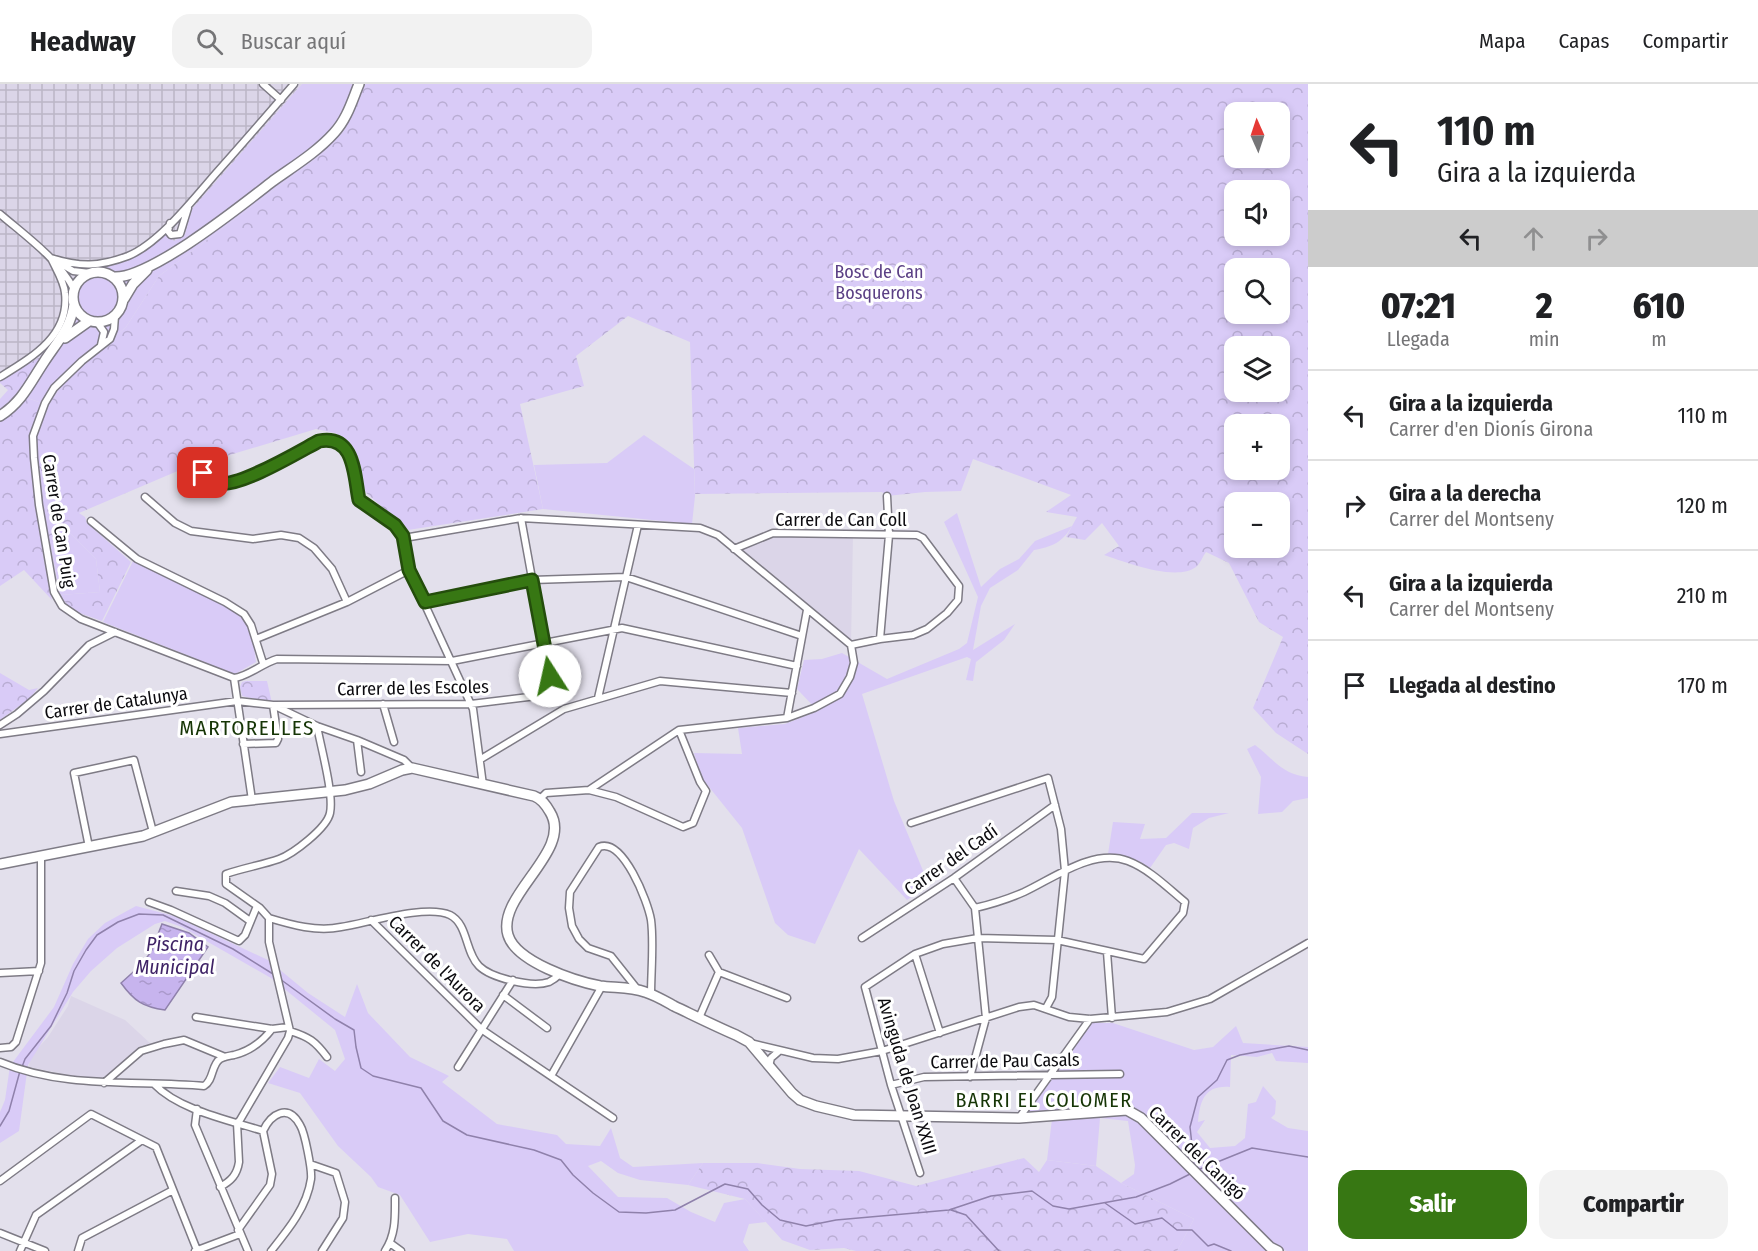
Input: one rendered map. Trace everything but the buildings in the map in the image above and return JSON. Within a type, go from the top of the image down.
[{"type":"street","points":[[263,84],[281,100]]},
{"type":"street","points":[[51,258],[73,265],[105,262],[129,255],[153,239],[191,202],[294,84]]},
{"type":"street","points":[[114,278],[129,276],[153,265],[189,243],[328,140],[344,120],[359,84]]},
{"type":"street","points":[[170,223],[168,231],[171,235],[180,234],[191,202]]},
{"type":"street","points":[[0,213],[51,258],[74,289],[73,316],[65,333],[23,396],[0,416]]},
{"type":"street","points":[[51,258],[73,271],[101,272],[114,278],[121,286],[123,300]]},
{"type":"street","points":[[0,377],[34,356],[48,344],[63,317],[65,293],[51,258]]},
{"type":"street","points":[[58,343],[80,326],[115,316],[133,284],[153,265]]},
{"type":"street","points":[[74,289],[80,279],[90,273]]},
{"type":"street","points":[[74,304],[79,313],[94,322],[104,332],[104,340],[99,348]]},
{"type":"street","name":"Carrer de Can Puig","points":[[115,316],[110,339],[61,380],[45,403],[33,435],[51,584],[57,599],[70,612],[234,678]]},
{"type":"street","points":[[203,473],[217,483],[251,476],[319,441],[331,440],[343,446],[350,453],[359,500],[395,525],[404,538],[409,570],[471,704],[481,759],[483,785]]},
{"type":"street","points":[[851,645],[880,639],[889,535],[887,496]]},
{"type":"street","points":[[146,497],[176,523],[191,531],[253,539],[282,535],[299,538],[314,548],[332,569],[347,602]]},
{"type":"street","points":[[404,538],[521,518],[700,528],[718,535],[851,645],[854,663],[850,677],[840,694],[814,708],[787,718],[679,730],[590,790]]},
{"type":"street","points":[[521,518],[544,642]]},
{"type":"street","points":[[92,521],[137,559],[225,602],[243,614],[251,625],[263,663]]},
{"type":"street","points":[[598,698],[638,525]]},
{"type":"street","name":"Carrer de Can Coll","points":[[734,549],[773,533],[917,535],[923,538],[958,586],[958,600],[947,613],[927,629],[913,635],[880,639]]},
{"type":"street","points":[[256,639],[347,602],[409,570]]},
{"type":"street","points":[[425,602],[532,580],[626,578],[802,636]]},
{"type":"street","points":[[787,718],[807,610]]},
{"type":"street","points":[[252,800],[234,678],[240,678],[263,663],[277,659],[452,661],[622,628],[796,666]]},
{"type":"street","points":[[0,725],[44,691],[89,645],[115,632]]},
{"type":"street","name":"Carrer de les Escoles","points":[[273,705],[471,704],[554,694],[544,642]]},
{"type":"street","points":[[481,759],[564,709],[660,681],[792,693]]},
{"type":"street","points":[[237,701],[273,705],[317,726],[404,760],[412,768]]},
{"type":"street","name":"Carrer de Catalunya","points":[[0,735],[237,701]]},
{"type":"street","points":[[383,704],[394,742]]},
{"type":"street","points":[[243,744],[276,743],[278,739],[273,705]]},
{"type":"street","points":[[317,726],[329,792],[330,813],[324,827],[281,858],[247,866],[226,874],[226,884],[257,906],[269,918],[316,929],[340,928],[371,920],[437,911],[452,916],[462,927],[465,941],[478,965],[487,971],[513,980],[536,984],[548,982],[562,973]]},
{"type":"street","points":[[540,799],[546,793],[590,790],[616,797],[683,827],[693,823],[706,791],[700,782],[679,730]]},
{"type":"street","points":[[357,740],[362,772]]},
{"type":"street","points":[[89,847],[74,773],[134,760],[153,832]]},
{"type":"street","points":[[0,864],[153,832],[231,802],[329,792],[369,784],[412,768],[540,799],[552,815],[555,832],[548,851],[514,903],[510,914],[507,934],[518,952],[536,963],[602,986],[651,995],[749,1042],[813,1058],[838,1059],[882,1051],[1019,1007],[1034,1005],[1069,1017],[1090,1019],[1167,1012],[1210,999],[1308,943]]},
{"type":"street","points":[[910,824],[1048,778],[1061,829],[1065,871],[1052,997],[1046,1008]]},
{"type":"street","name":"Carrer del Cadí","points":[[862,938],[954,878],[1054,805]]},
{"type":"street","points":[[638,991],[611,956],[588,948],[579,939],[572,926],[569,908],[570,892],[599,847],[605,845],[611,846],[626,860],[647,905],[651,921],[651,995]]},
{"type":"street","points":[[0,1048],[11,1047],[16,1042],[41,963],[41,857]]},
{"type":"street","points":[[940,1033],[915,954],[943,944],[978,938],[1057,940],[1144,959],[1183,913],[1185,902],[1126,860],[1089,861],[996,903],[975,908]]},
{"type":"street","points":[[954,878],[975,908],[986,1018],[970,1077]]},
{"type":"street","points":[[176,891],[209,896],[225,903],[250,921]]},
{"type":"street","points":[[149,902],[238,941],[245,935],[257,906]]},
{"type":"street","points":[[220,1187],[228,1182],[238,1169],[237,1123],[288,1038],[289,1029],[269,942],[269,918]]},
{"type":"street","name":"Carrer de l'Aurora","points":[[371,920],[481,1029],[613,1118]]},
{"type":"street","points":[[1107,952],[1113,1018]]},
{"type":"street","name":"Avinguda de Joan XXIII","points":[[915,954],[864,987],[891,1085],[920,1173]]},
{"type":"street","points":[[709,955],[719,972],[787,998]]},
{"type":"street","points":[[0,973],[39,971]]},
{"type":"street","points":[[699,1018],[719,972]]},
{"type":"street","points":[[458,1067],[513,980]]},
{"type":"street","points":[[551,1076],[602,986]]},
{"type":"street","points":[[503,995],[547,1028]]},
{"type":"street","points":[[196,1017],[272,1029],[289,1029],[317,1043],[327,1058]]},
{"type":"street","points":[[1019,1118],[1090,1019]]},
{"type":"street","points":[[0,1062],[31,1072],[104,1083],[204,1086],[208,1084],[216,1063],[225,1057],[263,1042],[272,1029]]},
{"type":"street","points":[[104,1083],[141,1050],[164,1044],[184,1040],[225,1057]]},
{"type":"street","name":"Carrer del Canigó","points":[[749,1042],[768,1067],[800,1100],[854,1115],[1019,1118],[1127,1110],[1141,1118],[1270,1247],[1278,1251]]},
{"type":"street","points":[[759,1055],[769,1048]]},
{"type":"street","points":[[768,1067],[771,1058],[778,1052]]},
{"type":"street","points":[[759,1055],[788,1053]]},
{"type":"street","name":"Carrer de Pau Casals","points":[[891,1085],[924,1077],[1120,1074]]},
{"type":"street","points":[[154,1084],[164,1094],[198,1109],[263,1131]]},
{"type":"street","points":[[198,1109],[195,1125],[248,1251]]},
{"type":"street","points":[[0,1181],[91,1114],[156,1147],[196,1251],[239,1232],[270,1185],[272,1174],[263,1131],[268,1120],[282,1113],[291,1116],[300,1125],[310,1164],[311,1178],[304,1202],[291,1225],[271,1251]]},
{"type":"street","points":[[20,1251],[36,1215],[142,1140]]},
{"type":"street","points":[[310,1164],[336,1173],[345,1202],[343,1218],[321,1251]]},
{"type":"street","points":[[78,1251],[82,1238],[173,1191]]},
{"type":"street","points":[[385,1251],[390,1244],[395,1227],[395,1198]]},
{"type":"street","points":[[0,1233],[45,1251]]},
{"type":"street","points":[[390,1244],[401,1251]]},
{"type":"shaded area","points":[[0,84],[302,84],[193,209],[185,234],[174,241],[165,234],[149,248],[125,261],[83,269],[69,286],[66,322],[57,337],[40,357],[0,380]]},
{"type":"shaded area","points":[[773,533],[853,534],[851,645],[734,549]]},
{"type":"shaded area","points":[[71,996],[125,1020],[151,1044],[138,1048],[106,1078],[80,1077],[29,1067],[30,1057],[48,1037],[68,1006]]},
{"type":"green space","points":[[302,84],[362,84],[350,118],[330,148],[159,276],[126,327],[67,380],[48,405],[27,398],[22,393],[40,357],[66,322],[69,286],[83,269],[106,266],[127,259],[166,234],[174,241],[185,234],[192,209]]},
{"type":"green space","name":"Bosc de Can Bosquerons","points":[[362,84],[1308,84],[1308,754],[1276,733],[1253,708],[1283,637],[1259,622],[1229,563],[1206,552],[1196,567],[1187,571],[1164,572],[1104,555],[1119,546],[1102,523],[1085,540],[1066,537],[1077,517],[1046,512],[1071,495],[973,459],[961,491],[887,496],[882,492],[695,494],[690,342],[628,316],[576,356],[584,386],[520,404],[543,509],[408,530],[363,490],[358,457],[349,442],[335,433],[316,429],[180,470],[79,513],[131,562],[102,621],[71,610],[60,595],[100,592],[96,559],[65,528],[43,555],[52,600],[24,570],[0,586],[0,421],[17,409],[27,398],[48,405],[67,380],[126,327],[159,276],[330,148],[345,129]]},
{"type":"green space","points":[[40,357],[22,393],[0,412],[0,399],[8,390],[0,383],[0,380]]},
{"type":"green space","points":[[644,435],[694,469],[695,496],[692,524],[543,509],[534,465],[607,463]]},
{"type":"green space","points":[[957,513],[981,587],[1000,569],[1019,559],[1035,541],[1072,526],[1061,540],[1034,550],[1018,570],[990,588],[981,606],[973,650],[1015,624],[1004,640],[976,662],[973,681],[966,680],[971,659],[967,657],[862,694],[894,801],[929,885],[907,900],[859,849],[815,944],[788,935],[775,923],[742,828],[701,777],[694,753],[742,754],[738,728],[785,724],[818,711],[797,689],[804,660],[822,659],[842,653],[887,679],[959,649],[967,643],[978,597],[944,522]]},
{"type":"green space","points":[[65,528],[96,559],[100,592],[60,595],[50,544]]},
{"type":"green space","points":[[133,561],[193,588],[237,613],[250,630],[256,662],[235,674],[103,622]]},
{"type":"green space","points":[[0,673],[29,690],[38,688],[30,698],[0,720]]},
{"type":"green space","points":[[267,681],[272,703],[242,696],[240,687],[242,682]]},
{"type":"green space","points":[[1255,745],[1285,770],[1308,777],[1308,798],[1293,801],[1282,812],[1258,814],[1261,777],[1247,749]]},
{"type":"green space","points":[[1192,813],[1229,813],[1209,818],[1193,828],[1189,849],[1174,843],[1166,845],[1150,868],[1139,861],[1108,854],[1113,822],[1145,824],[1140,839],[1166,838]]},
{"type":"green space","points":[[136,906],[174,916],[268,960],[308,993],[345,1017],[357,984],[368,1013],[410,1057],[449,1076],[442,1082],[497,1124],[557,1135],[566,1144],[600,1146],[611,1128],[620,1158],[633,1167],[703,1163],[688,1185],[640,1180],[618,1173],[601,1161],[588,1166],[618,1197],[667,1198],[715,1222],[724,1203],[745,1199],[766,1222],[749,1224],[743,1242],[749,1251],[514,1251],[507,1239],[468,1234],[430,1242],[400,1195],[378,1187],[371,1177],[338,1146],[300,1093],[268,1083],[280,1067],[309,1078],[319,1059],[335,1071],[345,1059],[335,1030],[271,978],[182,927],[165,921],[155,924],[117,948],[91,971],[73,992],[28,1065],[19,1131],[0,1143],[0,1112],[5,1100],[10,1066],[54,1007],[73,964],[88,939],[105,923]]},
{"type":"green space","points":[[1092,1023],[1113,1023],[1194,1050],[1213,1047],[1236,1026],[1243,1043],[1308,1047],[1308,1063],[1276,1061],[1272,1053],[1257,1057],[1231,1055],[1230,1087],[1215,1089],[1205,1095],[1200,1107],[1198,1122],[1205,1120],[1197,1132],[1210,1148],[1235,1146],[1245,1138],[1248,1104],[1256,1102],[1263,1086],[1276,1101],[1275,1114],[1271,1118],[1288,1128],[1308,1131],[1308,1251],[1287,1251],[1255,1239],[1269,1251],[1177,1251],[1194,1219],[1121,1183],[1134,1174],[1135,1165],[1128,1121],[1100,1118],[1096,1166],[1047,1160],[1053,1111],[1027,1114]]},
{"type":"green space","points":[[1024,1158],[1039,1172],[1047,1160],[1096,1166],[1121,1183],[1194,1219],[1177,1251],[856,1251],[844,1248],[810,1250],[782,1240],[745,1199],[688,1185],[703,1163],[757,1163],[800,1169],[859,1171],[916,1186]]},
{"type":"water","name":"Piscina Municipal","points":[[162,924],[189,933],[208,947],[165,1010],[140,1002],[121,983],[141,965],[151,952]]},
{"type":"waterway","points":[[22,1067],[25,1059],[51,1026],[67,993],[74,971],[97,935],[118,922],[139,914],[163,915],[233,949],[273,974]]},
{"type":"waterway","points":[[280,979],[354,1030],[361,1068],[373,1076],[421,1088],[443,1121],[467,1135],[534,1150],[561,1160],[573,1175],[593,1193],[619,1212],[646,1213],[675,1210],[725,1184],[748,1189],[780,1220],[806,1226],[836,1220],[949,1210],[991,1196],[1032,1191],[1053,1206],[1069,1209],[1136,1197],[1190,1174]]},
{"type":"waterway","points":[[1206,1167],[1192,1145],[1190,1127],[1198,1097],[1217,1080],[1227,1060],[1240,1055],[1289,1046],[1308,1050]]},
{"type":"waterway","points":[[0,1126],[9,1111],[20,1071]]},
{"type":"waterway","points":[[1200,1169],[1252,1148],[1308,1157]]},
{"type":"waterway","points":[[1105,1203],[1135,1224],[1162,1218],[1177,1230],[1192,1230],[1208,1246],[1214,1244],[1231,1251]]},
{"type":"waterway","points":[[951,1210],[966,1215],[999,1251]]},
{"type":"district","name":"MARTORELLES","points":[[247,728]]},
{"type":"district","name":"BARRI EL COLOMER","points":[[1044,1100]]},
{"type":"route","points":[[203,473],[217,483],[225,483],[251,476],[319,441],[331,440],[343,446],[350,453],[359,500],[395,525],[403,536],[409,570],[425,602],[532,580],[550,676]]}]
